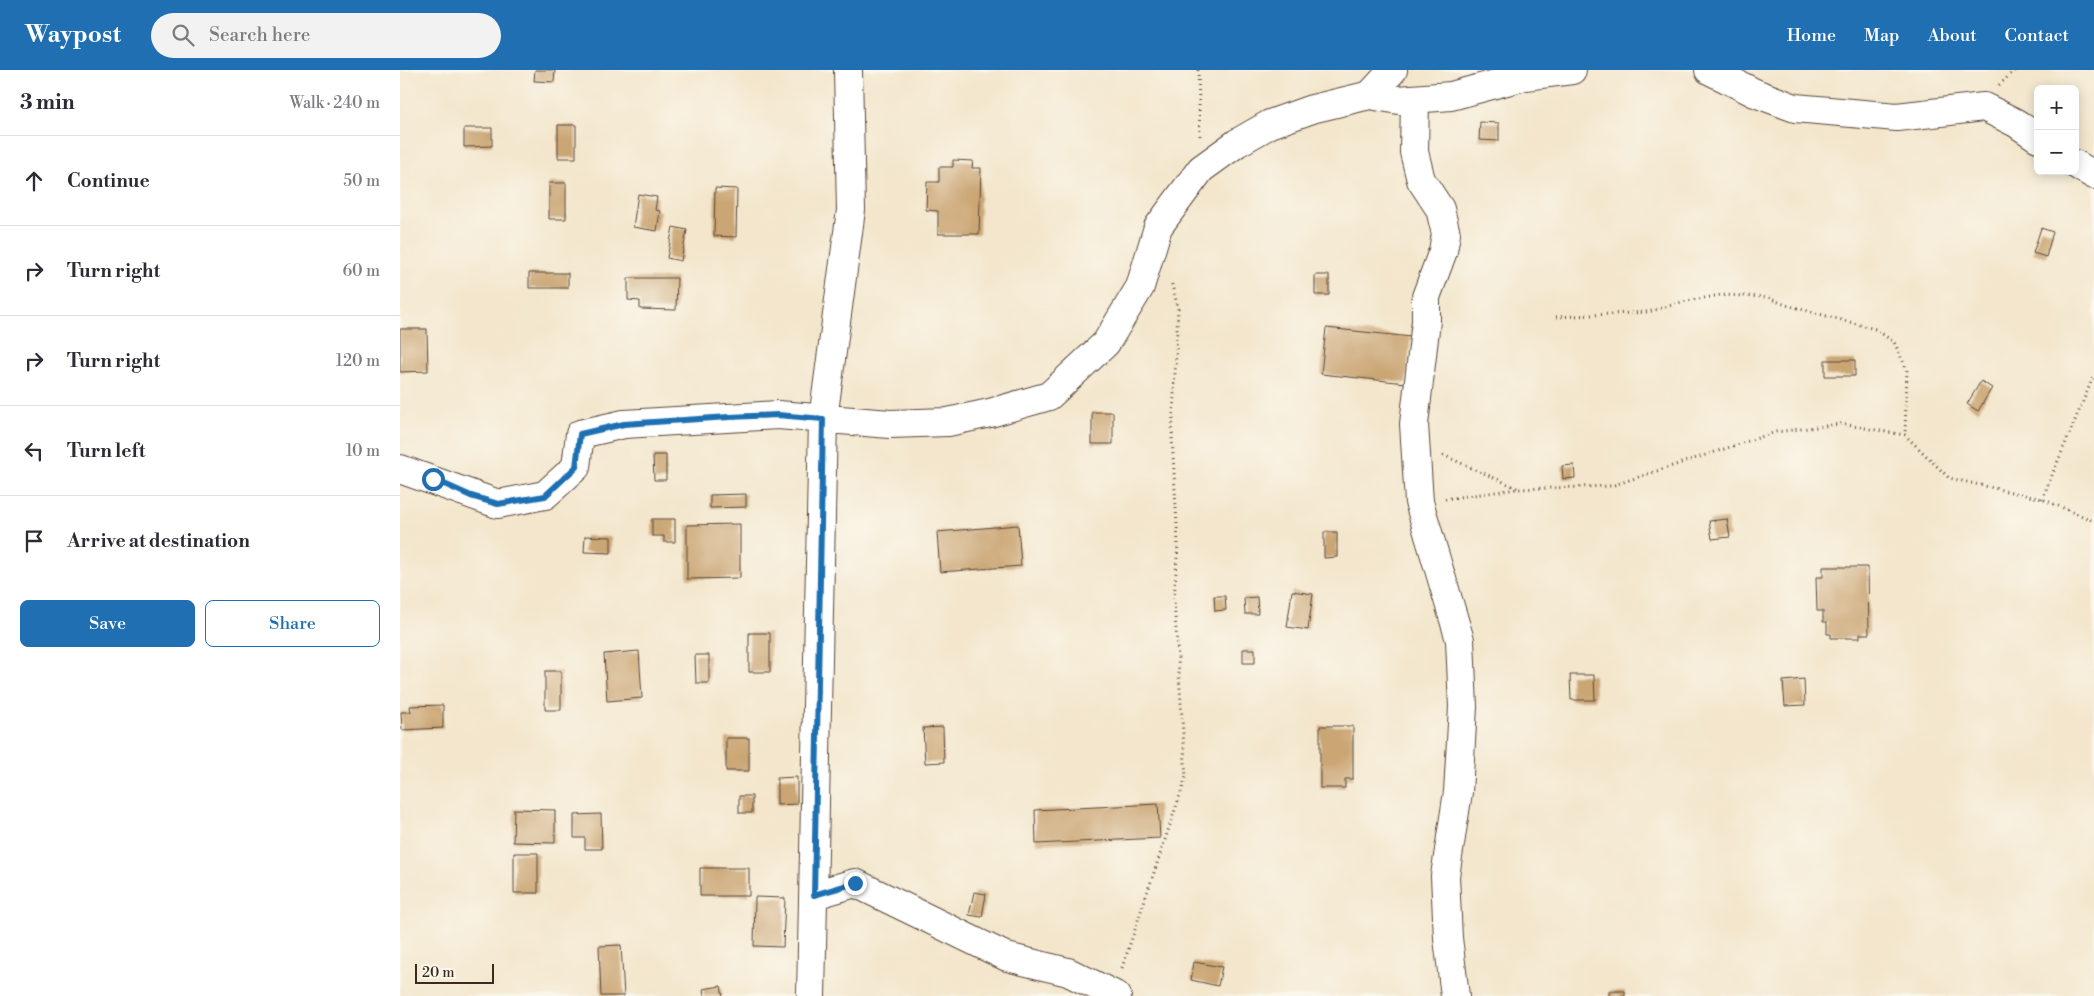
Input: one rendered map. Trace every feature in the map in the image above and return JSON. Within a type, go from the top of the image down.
[{"type":"street","points":[[811,996],[823,419],[851,210],[848,70]]},
{"type":"street","points":[[1370,95],[1393,70]]},
{"type":"street","points":[[400,469],[498,504],[545,496],[576,467],[580,434],[624,424],[778,415],[890,424],[948,422],[990,413],[1049,396],[1106,343],[1140,287],[1158,228],[1202,169],[1237,143],[1270,124],[1312,109],[1370,95],[1399,100],[1451,96],[1525,76],[1572,70]]},
{"type":"street","points":[[1709,70],[1755,93],[1795,108],[1897,117],[1984,107],[2016,123],[2034,135]]},
{"type":"street","points":[[1416,100],[1414,152],[1422,180],[1440,209],[1446,234],[1443,250],[1426,297],[1426,321],[1414,424],[1419,502],[1460,640],[1463,707],[1458,792],[1445,876],[1448,938],[1455,996]]},
{"type":"street","points":[[2079,167],[2094,176]]},
{"type":"street","points":[[814,895],[855,883],[1007,957],[1068,972],[1115,995]]},
{"type":"path","points":[[1198,70],[1202,169]]},
{"type":"path","points":[[1115,995],[1186,778],[1174,600],[1178,543],[1172,437],[1178,308],[1169,272]]},
{"type":"path","points":[[1556,317],[1648,312],[1682,302],[1722,295],[1766,297],[1786,305],[1875,329],[1894,342],[1907,370],[1904,435]]},
{"type":"path","points":[[2042,499],[2094,375]]},
{"type":"path","points":[[1414,424],[1445,458],[1517,488]]},
{"type":"path","points":[[1419,502],[1517,488],[1612,486],[1776,432],[1841,424],[1904,435],[1949,478],[2042,499],[2094,521]]},
{"type":"building","points":[[535,70],[555,70],[554,82],[534,81]]},
{"type":"building","points":[[1480,122],[1499,123],[1499,141],[1479,140]]},
{"type":"building","points":[[558,125],[576,125],[576,158],[558,158]]},
{"type":"building","points":[[464,128],[492,128],[492,146],[464,147]]},
{"type":"building","points":[[953,160],[973,161],[972,168],[981,168],[979,234],[938,234],[938,211],[926,210],[927,182],[939,182],[939,167],[953,167]]},
{"type":"building","points":[[549,183],[566,183],[566,219],[549,219]]},
{"type":"building","points":[[715,188],[737,189],[736,237],[714,236]]},
{"type":"building","points":[[638,194],[657,197],[655,210],[660,211],[657,231],[633,227]]},
{"type":"building","points":[[673,227],[687,230],[681,261],[667,258]]},
{"type":"building","points":[[2041,228],[2053,232],[2046,257],[2033,253]]},
{"type":"building","points":[[529,273],[568,273],[568,288],[529,288]]},
{"type":"building","points":[[1315,275],[1329,275],[1329,295],[1315,295]]},
{"type":"building","points":[[628,278],[677,278],[676,310],[640,309],[640,301],[628,300]]},
{"type":"building","points":[[1326,328],[1411,337],[1406,383],[1321,374]]},
{"type":"building","points":[[400,329],[427,329],[428,371],[400,372]]},
{"type":"building","points":[[1825,360],[1855,360],[1855,376],[1825,376]]},
{"type":"building","points":[[1981,381],[1992,388],[1978,411],[1967,404]]},
{"type":"building","points":[[1092,412],[1113,412],[1113,444],[1092,444]]},
{"type":"building","points":[[653,455],[666,455],[666,480],[654,480]]},
{"type":"building","points":[[1574,465],[1575,478],[1563,479],[1562,466]]},
{"type":"building","points":[[746,494],[746,507],[710,508],[710,495]]},
{"type":"building","points":[[652,519],[675,519],[675,542],[664,542],[664,536],[652,536]]},
{"type":"building","points":[[1727,519],[1730,537],[1712,539],[1709,521]]},
{"type":"building","points":[[740,524],[740,578],[687,579],[687,525]]},
{"type":"building","points":[[1018,525],[1021,566],[940,572],[937,532]]},
{"type":"building","points":[[1324,532],[1337,532],[1337,557],[1324,558]]},
{"type":"building","points":[[585,536],[611,537],[611,553],[584,552]]},
{"type":"building","points":[[1823,567],[1868,567],[1869,634],[1860,634],[1860,638],[1831,638],[1831,634],[1827,634],[1827,622],[1823,622],[1823,611],[1817,611],[1816,577],[1823,577]]},
{"type":"building","points":[[1292,591],[1313,594],[1308,630],[1287,627]]},
{"type":"building","points":[[1214,596],[1225,596],[1226,610],[1215,611]]},
{"type":"building","points":[[1257,597],[1258,614],[1245,614],[1244,598]]},
{"type":"building","points":[[749,633],[770,633],[770,672],[749,672]]},
{"type":"building","points":[[1243,649],[1255,649],[1255,663],[1243,663]]},
{"type":"building","points":[[639,651],[642,698],[607,701],[604,654]]},
{"type":"building","points":[[695,655],[709,655],[709,683],[696,683]]},
{"type":"building","points":[[545,671],[561,671],[561,710],[545,710]]},
{"type":"building","points":[[1570,675],[1594,675],[1595,700],[1571,700]]},
{"type":"building","points":[[1804,679],[1805,705],[1785,706],[1783,681]]},
{"type":"building","points":[[443,705],[443,728],[402,730],[401,712],[411,712],[410,706]]},
{"type":"building","points":[[1320,726],[1353,726],[1353,779],[1345,779],[1345,788],[1320,788]]},
{"type":"building","points":[[943,727],[944,762],[925,763],[923,728]]},
{"type":"building","points":[[726,738],[749,738],[749,771],[726,771]]},
{"type":"building","points":[[797,777],[797,804],[777,805],[777,778]]},
{"type":"building","points":[[739,796],[752,796],[752,813],[739,813]]},
{"type":"building","points":[[1158,804],[1160,838],[1036,844],[1035,810]]},
{"type":"building","points":[[514,809],[555,810],[555,843],[513,842]]},
{"type":"building","points":[[601,814],[602,849],[585,849],[585,838],[574,838],[574,815]]},
{"type":"building","points":[[514,853],[538,853],[538,893],[514,893]]},
{"type":"building","points":[[700,868],[749,868],[749,896],[700,896]]},
{"type":"building","points":[[974,892],[986,894],[982,917],[969,915]]},
{"type":"building","points":[[755,897],[785,898],[783,947],[754,946]]},
{"type":"building","points":[[621,945],[624,996],[601,996],[599,946]]},
{"type":"building","points":[[1194,962],[1222,967],[1218,986],[1191,980]]},
{"type":"building","points":[[721,986],[723,996],[704,996],[703,989]]},
{"type":"building","points":[[1609,991],[1625,991],[1625,996],[1609,996]]},
{"type":"route","points":[[433,479],[471,496],[498,504],[545,496],[576,467],[580,434],[624,424],[666,423],[729,417],[778,415],[823,419],[814,895],[855,883]]}]
